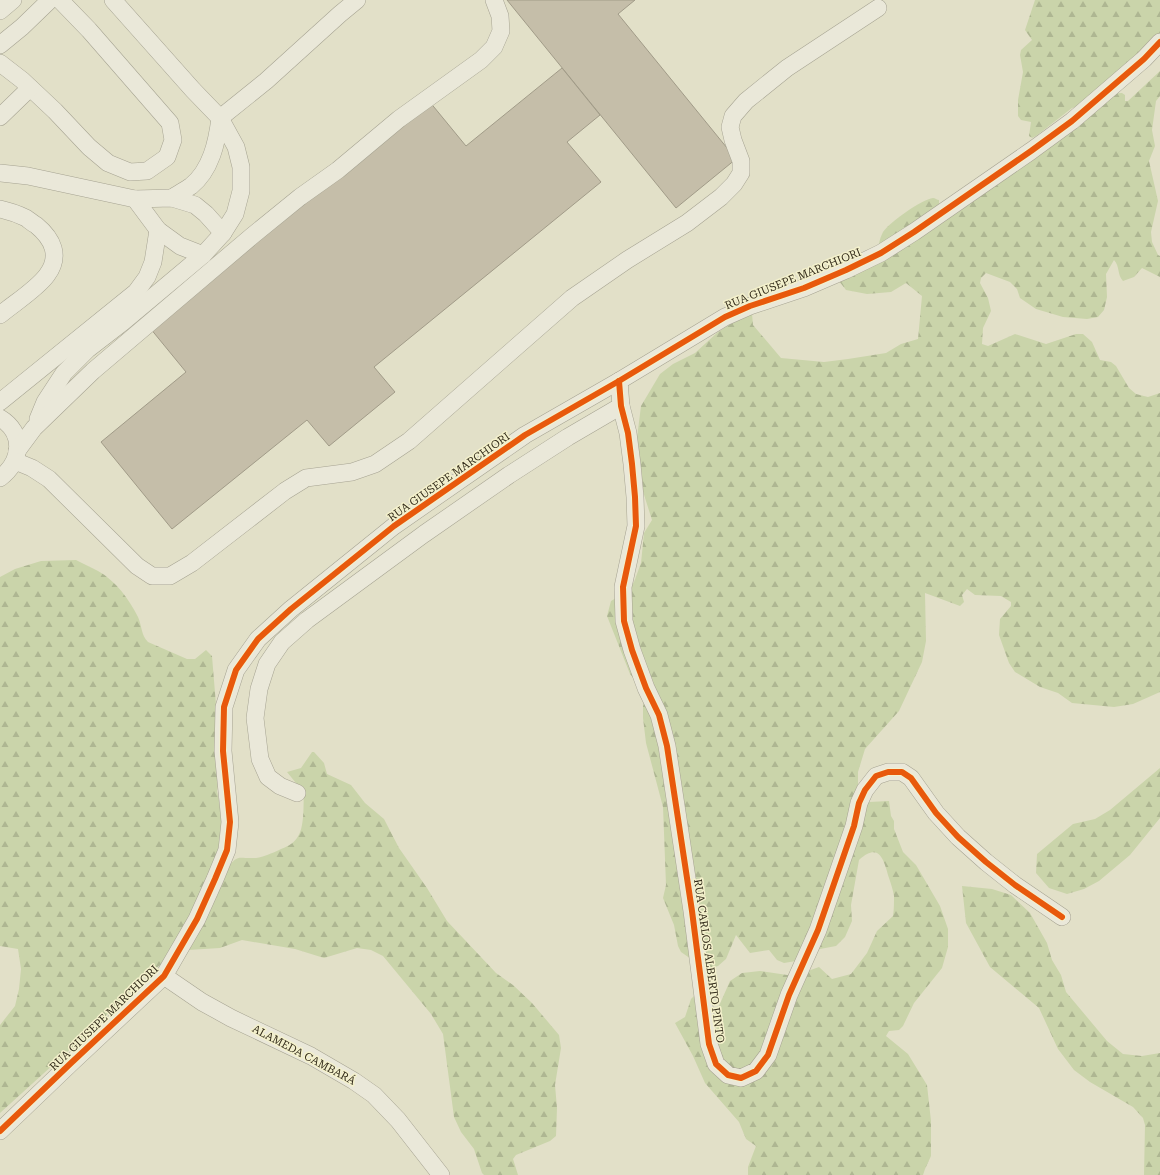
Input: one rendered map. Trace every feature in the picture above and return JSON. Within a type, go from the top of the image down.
[{"type":"street","points":[[0,12],[13,0]]},
{"type":"street","points":[[0,45],[53,0],[89,30],[170,123],[173,140],[167,157],[147,171],[130,172],[108,163],[89,147],[55,111],[22,80],[0,63]]},
{"type":"street","points":[[0,478],[9,470],[34,428],[45,402],[64,373],[88,349],[123,322],[203,255],[223,232],[235,214],[241,191],[241,167],[236,147],[220,118],[113,0]]},
{"type":"street","points":[[172,198],[192,185],[204,171],[218,138],[220,118],[266,81],[357,0]]},
{"type":"street","points":[[34,428],[93,371],[252,236],[300,197],[338,170],[399,120],[482,60],[494,47],[501,31],[500,16],[494,0]]},
{"type":"street","points":[[16,456],[48,479],[137,566],[152,576],[170,576],[192,563],[285,491],[306,478],[352,472],[375,464],[409,441],[572,298],[627,260],[687,223],[721,197],[734,184],[740,173],[741,161],[730,127],[733,116],[746,101],[787,68],[878,8]]},
{"type":"street","name":"RUA GIUSEPE MARCHIORI","points":[[0,1131],[164,976],[197,918],[227,850],[230,822],[222,751],[224,707],[236,670],[258,639],[291,609],[394,526],[525,435],[725,317],[750,306],[804,288],[881,253],[967,196],[1072,121],[1152,59],[1160,42]]},
{"type":"street","points":[[0,117],[30,88]]},
{"type":"street","points":[[0,173],[28,176],[135,199],[172,198],[195,205],[223,232]]},
{"type":"street","points":[[135,199],[158,230],[180,246],[203,255]]},
{"type":"street","points":[[0,209],[26,218],[40,229],[51,241],[54,254],[53,263],[46,275],[32,290],[0,315]]},
{"type":"street","points":[[0,402],[136,292],[147,277],[153,262],[158,230]]},
{"type":"street","name":"RUA CARLOS ALBERTO PINTO","points":[[618,381],[621,406],[628,433],[632,464],[636,526],[623,586],[624,621],[632,650],[646,688],[659,714],[667,746],[692,911],[709,1044],[716,1064],[728,1075],[742,1078],[756,1071],[768,1055],[789,995],[820,923],[854,826],[859,803],[865,790],[876,776],[888,772],[902,772],[911,778],[936,813],[958,837],[1015,885],[1062,917]]},
{"type":"street","points":[[297,793],[280,786],[268,777],[260,759],[255,718],[259,689],[267,664],[282,642],[307,620],[424,534],[509,475],[568,437],[621,406]]},
{"type":"street","points":[[0,418],[6,422],[12,430],[16,440],[16,456]]},
{"type":"street","name":"ALAMEDA CAMBARÁ","points":[[164,976],[202,1002],[231,1018],[311,1056],[359,1084],[374,1095],[398,1120],[440,1175]]},
{"type":"green space","points":[[1035,0],[1160,0],[1160,33],[1105,94],[1122,93],[1125,95],[1125,101],[1128,101],[1160,71],[1160,96],[1156,101],[1152,130],[1155,146],[1149,161],[1158,201],[1151,232],[1152,242],[1158,255],[1160,256],[1160,277],[1142,268],[1134,277],[1123,281],[1114,260],[1106,274],[1107,297],[1104,310],[1098,317],[1087,319],[1063,317],[1036,309],[1020,298],[1017,289],[1010,282],[986,273],[981,278],[980,283],[988,298],[991,311],[983,328],[982,344],[988,346],[1015,334],[1046,344],[1076,334],[1083,334],[1092,342],[1100,360],[1111,362],[1116,366],[1129,388],[1136,394],[1148,397],[1160,393],[1160,692],[1133,704],[1114,707],[1072,703],[1058,693],[1040,687],[1015,672],[1009,663],[999,635],[1000,619],[1011,606],[1011,602],[1001,596],[975,595],[967,589],[962,595],[964,602],[960,606],[925,593],[926,641],[922,662],[899,711],[865,749],[858,772],[858,789],[862,797],[869,802],[889,801],[891,816],[894,821],[894,829],[903,852],[916,865],[940,906],[948,929],[948,947],[942,968],[914,1003],[903,1026],[899,1030],[889,1031],[886,1036],[908,1054],[927,1085],[931,1121],[931,1156],[923,1175],[748,1175],[748,1167],[756,1146],[746,1139],[739,1122],[705,1083],[693,1056],[675,1023],[685,1017],[691,999],[695,995],[711,1024],[730,981],[742,973],[760,971],[794,976],[819,967],[832,979],[851,974],[867,953],[877,931],[893,916],[894,896],[883,860],[876,853],[872,852],[859,860],[851,905],[852,921],[845,937],[836,946],[820,949],[796,961],[784,963],[777,960],[769,950],[750,953],[736,935],[726,959],[718,966],[709,969],[704,968],[681,952],[678,946],[674,925],[663,898],[666,885],[663,807],[646,743],[643,718],[643,706],[649,690],[635,680],[630,674],[607,616],[611,601],[626,592],[634,582],[641,563],[644,533],[652,520],[639,479],[637,438],[641,406],[660,374],[673,364],[695,353],[718,332],[734,322],[752,314],[753,325],[781,358],[824,362],[848,359],[886,353],[901,344],[918,339],[922,296],[906,283],[891,292],[867,294],[846,290],[839,281],[878,256],[879,244],[883,232],[899,218],[921,202],[934,198],[939,200],[939,205],[929,226],[1076,107],[1072,108],[1032,138],[1029,136],[1031,122],[1021,120],[1018,116],[1018,100],[1023,72],[1020,55],[1021,50],[1032,40],[1025,30]]},
{"type":"green space","points":[[76,560],[105,575],[116,585],[138,617],[143,633],[148,642],[187,659],[195,659],[206,650],[212,656],[221,766],[217,791],[225,831],[225,871],[238,858],[256,858],[265,856],[287,846],[297,838],[300,833],[302,822],[304,793],[287,772],[301,768],[312,752],[314,752],[324,763],[327,774],[351,785],[365,803],[384,819],[399,848],[427,888],[447,921],[496,973],[513,985],[532,1003],[559,1035],[561,1048],[555,1085],[557,1108],[556,1136],[550,1141],[516,1155],[513,1159],[518,1175],[484,1175],[482,1173],[474,1149],[461,1132],[454,1117],[443,1034],[431,1014],[383,956],[371,950],[357,948],[324,958],[295,949],[242,940],[220,948],[188,950],[177,954],[144,976],[98,1024],[0,1113],[0,1025],[15,1006],[19,989],[21,969],[18,949],[0,946],[0,577],[15,569],[41,561]]},
{"type":"green space","points":[[1160,768],[1160,818],[1130,855],[1099,881],[1084,889],[1067,894],[1049,888],[1036,873],[1037,854],[1073,824],[1095,819],[1110,810]]},
{"type":"green space","points":[[962,886],[992,889],[1011,895],[1030,913],[1047,943],[1052,960],[1061,975],[1066,992],[1107,1041],[1123,1054],[1142,1056],[1160,1053],[1160,1175],[1144,1175],[1145,1125],[1143,1118],[1133,1107],[1090,1082],[1074,1070],[1058,1049],[1039,1008],[990,967],[966,923]]},
{"type":"building","points":[[507,0],[635,0],[618,14],[736,159],[676,208]]},
{"type":"building","points":[[562,68],[600,115],[567,142],[601,182],[374,367],[395,392],[329,446],[307,420],[172,529],[101,442],[186,372],[150,328],[429,101],[466,146]]},
{"type":"cycle path","points":[[0,1131],[164,976],[197,919],[227,850],[230,822],[223,751],[224,707],[236,670],[258,639],[291,609],[394,526],[525,435],[619,381],[725,317],[750,306],[804,288],[881,253],[914,232],[1072,121],[1144,59],[1160,42]]},
{"type":"cycle path","points":[[619,381],[621,406],[628,433],[632,464],[636,526],[623,587],[624,621],[632,650],[646,688],[659,715],[667,746],[692,911],[709,1044],[716,1064],[728,1075],[741,1078],[756,1071],[768,1055],[789,995],[818,930],[854,826],[859,803],[865,790],[876,776],[888,772],[902,772],[911,778],[936,813],[958,837],[1015,885],[1062,917]]}]
